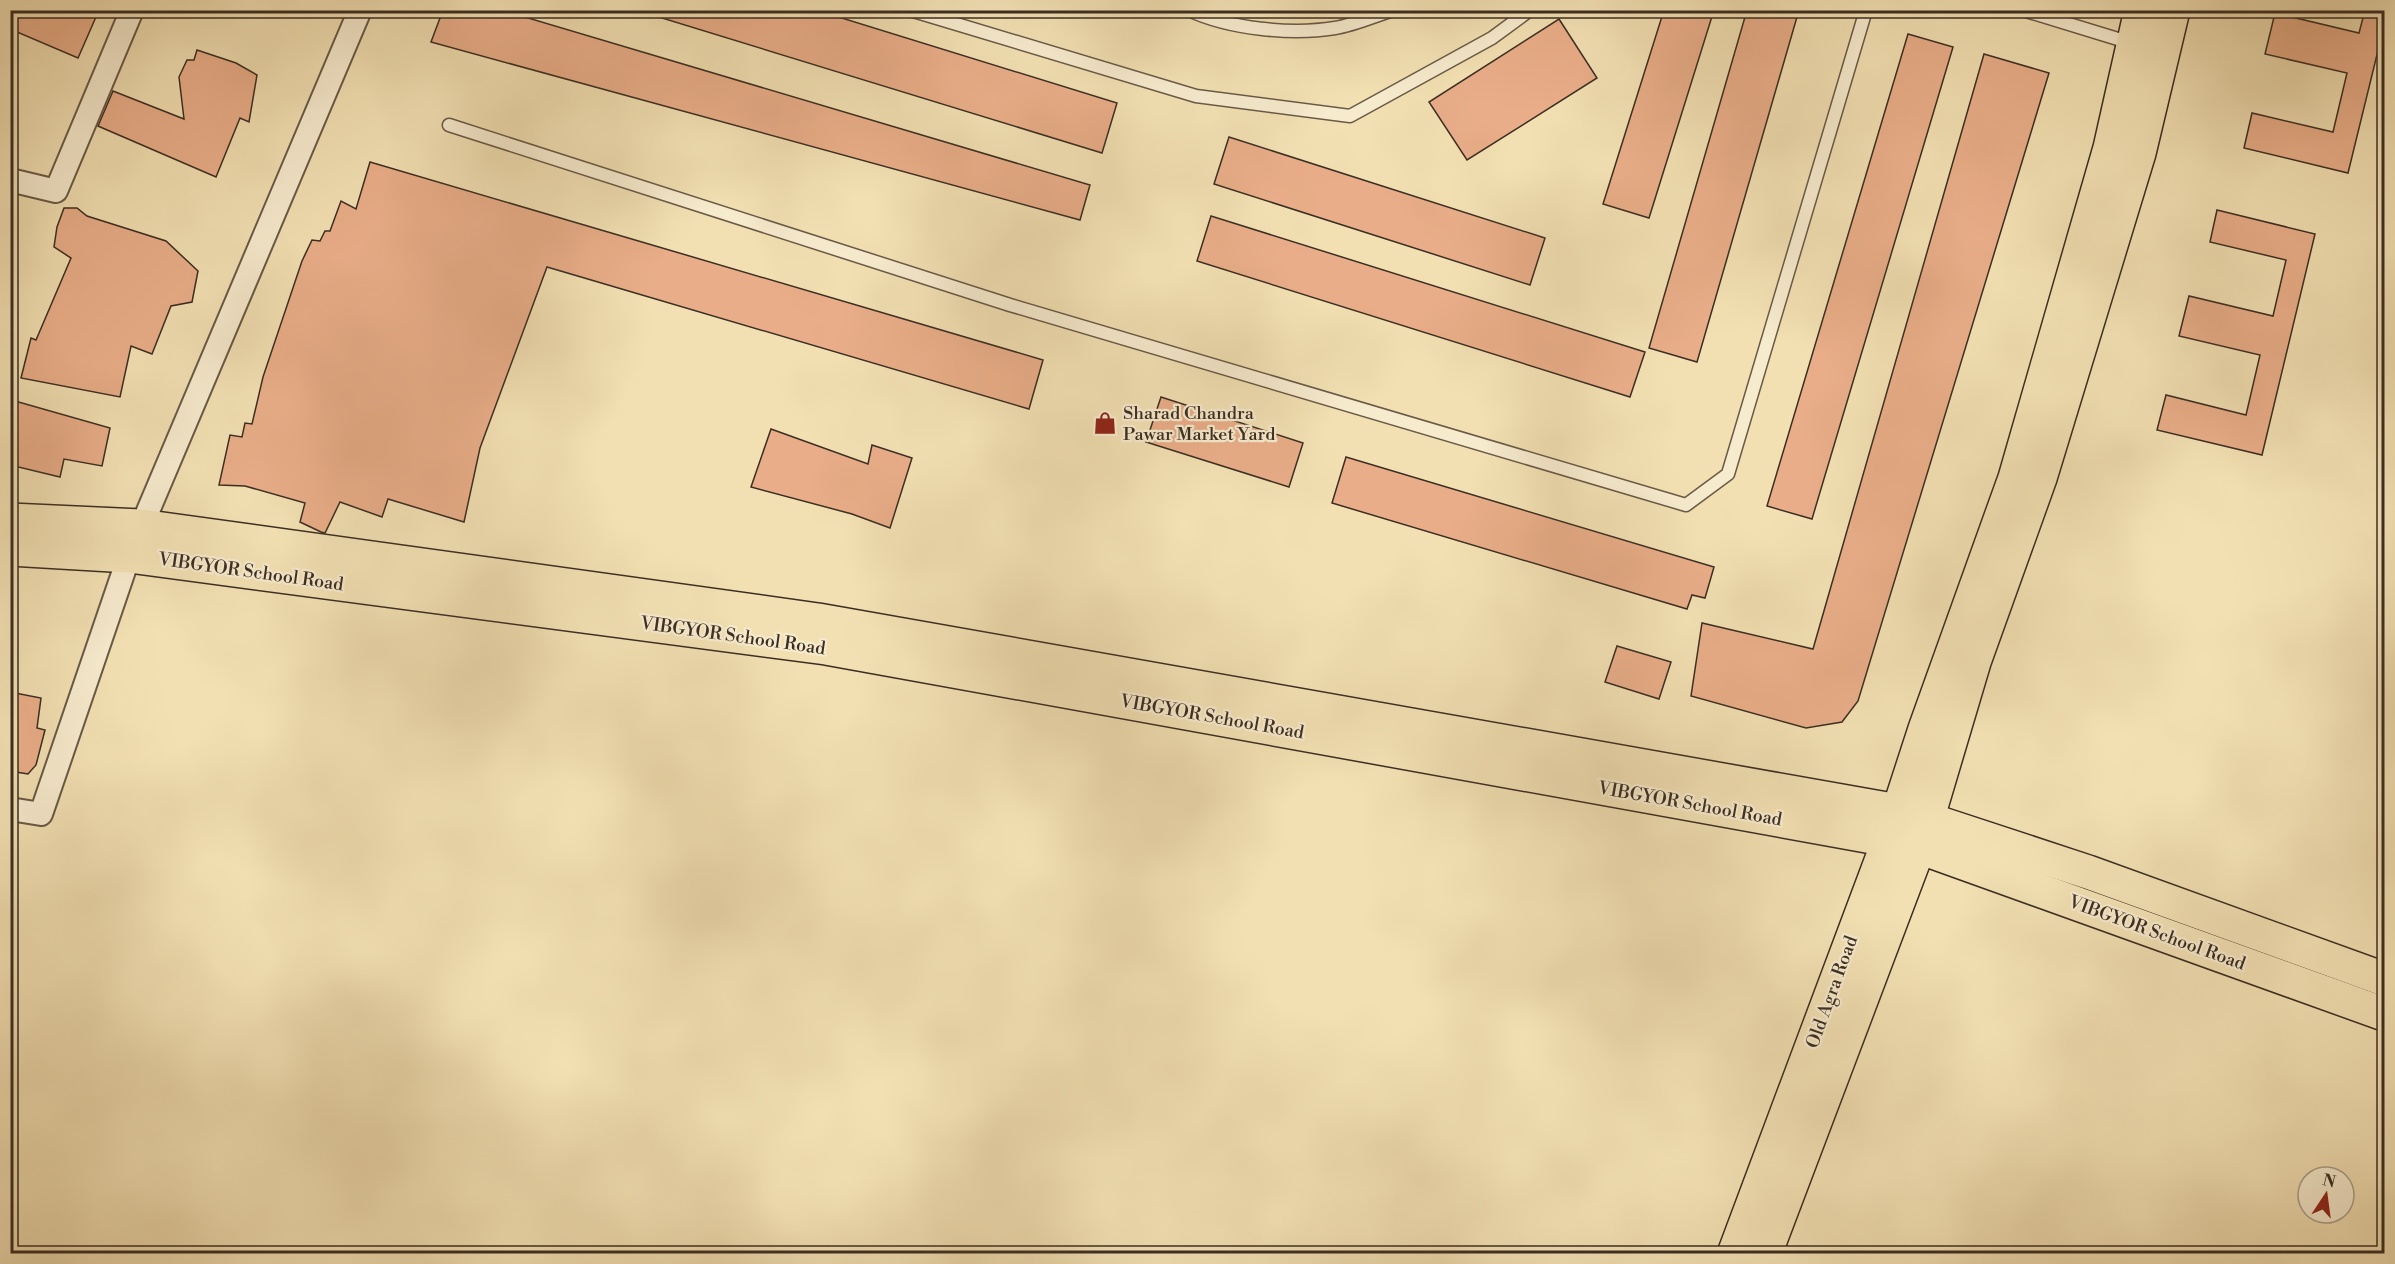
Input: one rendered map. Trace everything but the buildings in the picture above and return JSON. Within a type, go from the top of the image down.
[{"type":"main road","points":[[1765,1254],[1908,829],[1974,662],[2040,478],[2139,153],[2148,48],[2141,10]]},
{"type":"main road","points":[[2148,48],[2174,10]]},
{"type":"main road","name":"Old Agra Road","points":[[1734,1254],[1908,829],[1925,729],[2015,478],[2110,148],[2148,48]]},
{"type":"main road","name":"VIBGYOR School Road","points":[[10,520],[141,526],[818,620],[1908,829],[2088,872],[2385,979]]},
{"type":"main road","name":"VIBGYOR School Road","points":[[10,549],[129,556],[826,648],[1908,829],[2385,1014]]},
{"type":"street","points":[[10,180],[56,191],[132,10]]},
{"type":"street","points":[[10,809],[41,814],[129,556],[360,10]]},
{"type":"lane","points":[[910,10],[1196,96],[1350,116],[1492,38],[1530,10]]},
{"type":"lane","points":[[1189,10],[1204,18],[1269,31],[1335,28],[1393,10]]},
{"type":"lane","points":[[449,125],[1010,305],[1686,505],[1728,474],[1866,10]]},
{"type":"lane","points":[[2024,10],[2148,48]]},
{"type":"place","name":"Sharad Chandra Pawar Market Yard","points":[[1105,423]]}]
